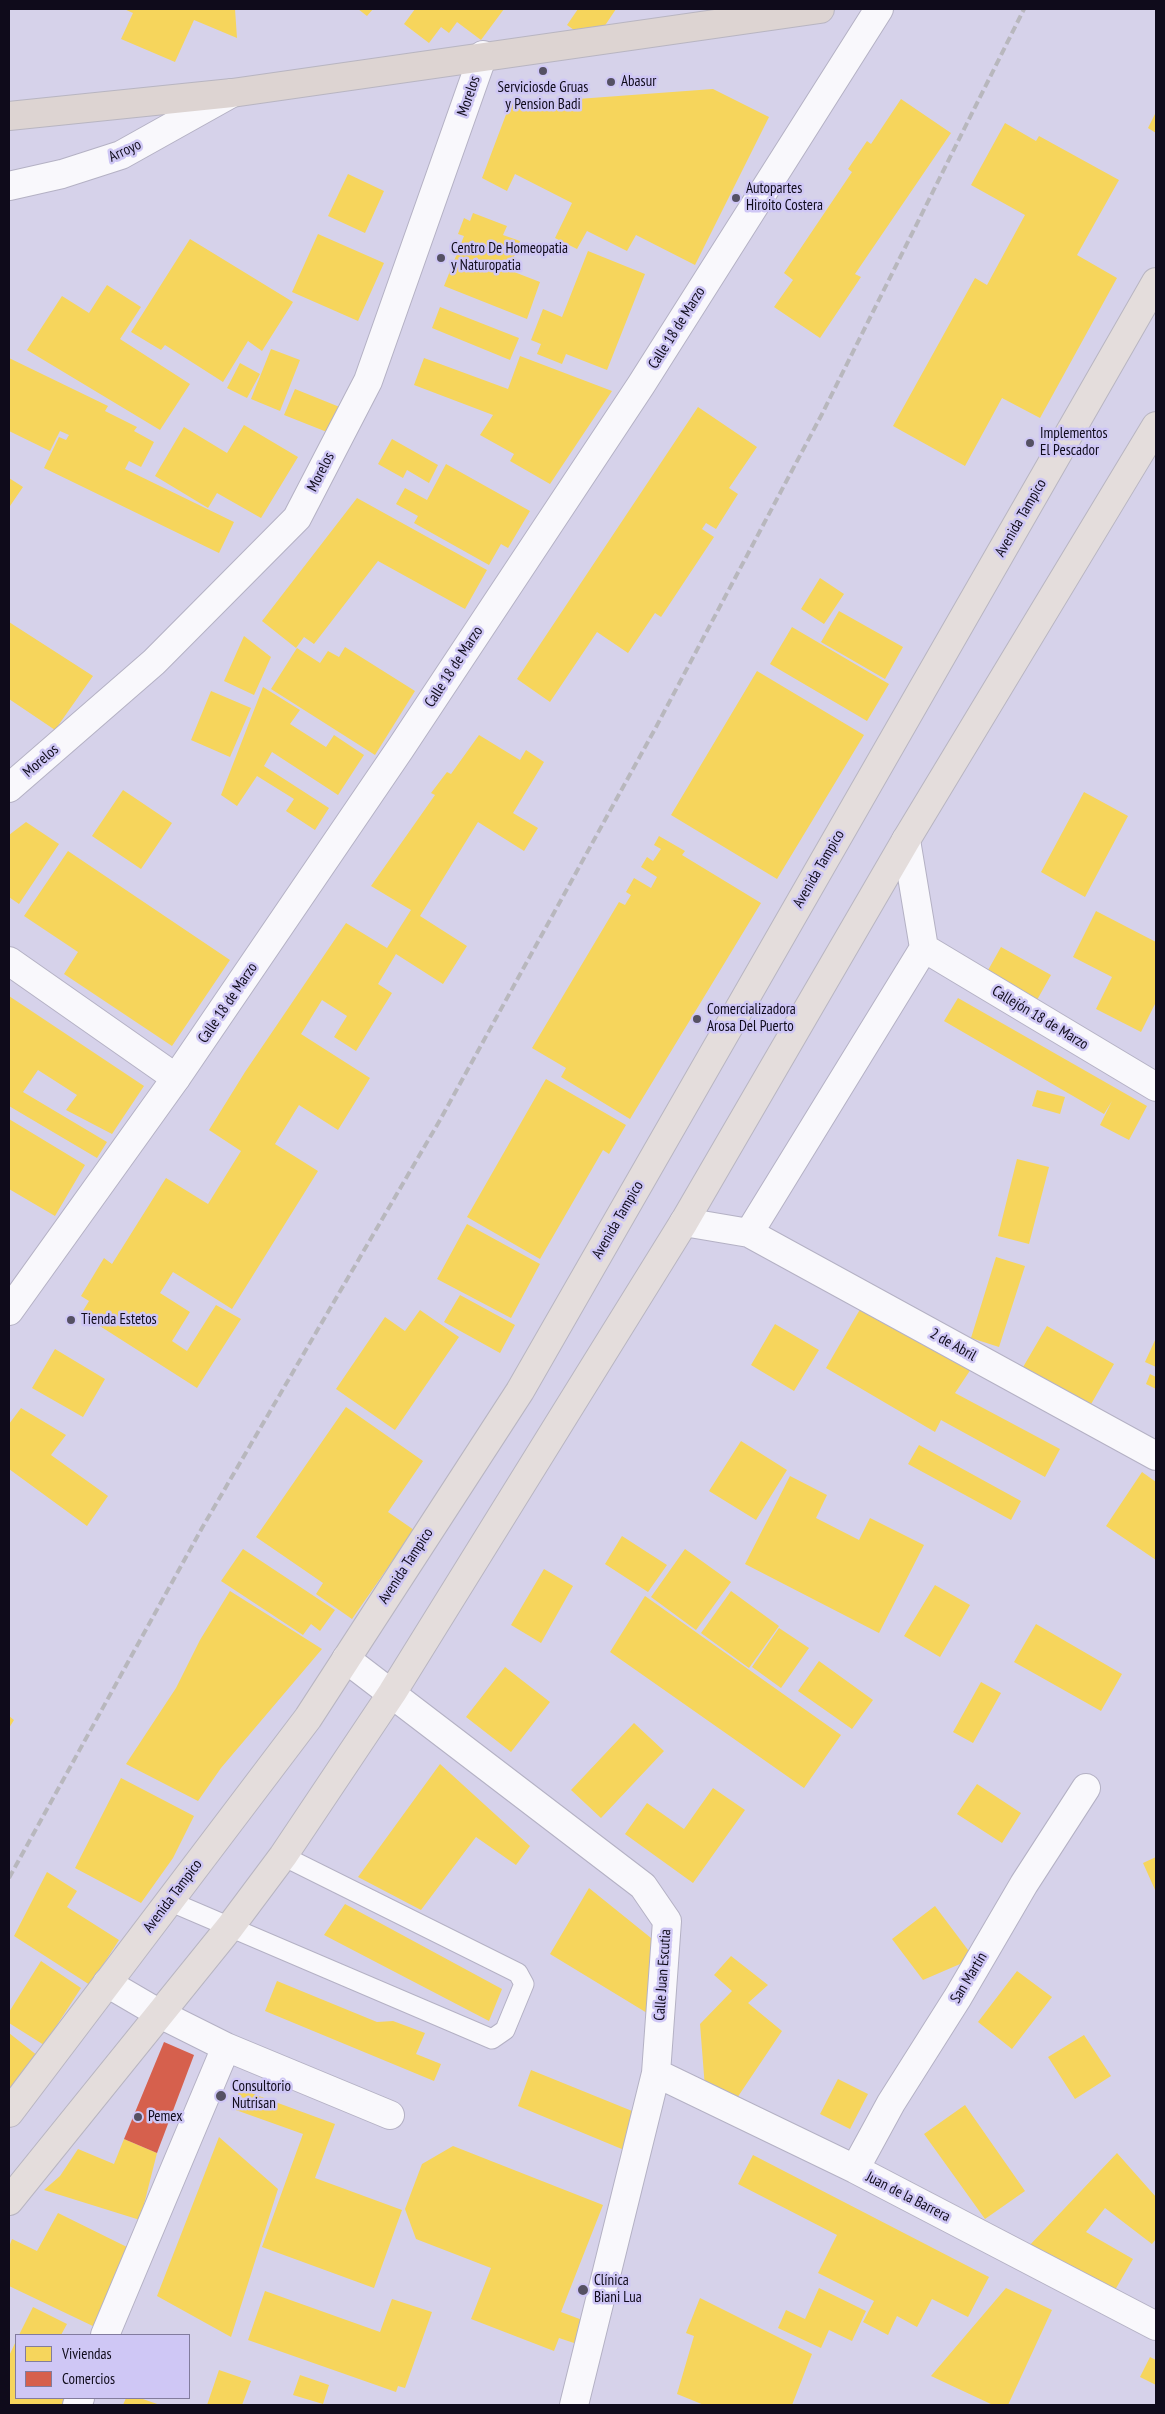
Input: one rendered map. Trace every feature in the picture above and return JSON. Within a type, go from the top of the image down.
[{"type":"highway","points":[[9,116],[232,93],[814,9]]},
{"type":"main road","name":"Avenida Tampico","points":[[9,2113],[308,1718],[520,1391],[1156,282]]},
{"type":"main road","points":[[9,2201],[230,1927],[283,1856],[392,1693],[684,1222],[906,840],[1156,426]]},
{"type":"street","name":"Calle 18 de Marzo","points":[[9,1311],[176,1078],[400,749],[635,393],[880,9]]},
{"type":"street","name":"Morelos","points":[[9,788],[154,662],[297,518],[368,381],[483,56]]},
{"type":"street","name":"Arroyo","points":[[9,186],[62,174],[121,155],[232,93]]},
{"type":"street","points":[[749,1233],[924,948],[906,840]]},
{"type":"street","name":"Callejón 18 de Marzo","points":[[924,948],[1156,1088]]},
{"type":"street","points":[[9,961],[176,1078]]},
{"type":"street","name":"2 de Abril","points":[[684,1222],[749,1233],[1156,1456]]},
{"type":"street","name":"Calle Juan Escutia","points":[[346,1659],[643,1886],[667,1921],[656,2073],[574,2405]]},
{"type":"street","name":"San Martín","points":[[855,2169],[891,2103],[958,1996],[1024,1884],[1086,1788]]},
{"type":"street","points":[[107,1983],[160,2014],[226,2047],[390,2115]]},
{"type":"street","points":[[106,2334],[226,2047]]},
{"type":"street","name":"Juan de la Barrera","points":[[656,2073],[855,2169],[1156,2326]]},
{"type":"lane","points":[[169,1901],[492,2039],[505,2030],[524,1984],[518,1973],[283,1856]]},
{"type":"building: Viviendas","points":[[124,9],[235,9],[237,38],[194,20],[175,62],[121,39],[133,13]]},
{"type":"building: Viviendas","points":[[358,9],[373,9],[367,16]]},
{"type":"building: Viviendas","points":[[415,9],[504,9],[481,40],[457,22],[449,33],[441,27],[429,43],[404,24]]},
{"type":"building: Viviendas","points":[[578,9],[616,9],[604,27],[574,30],[567,25]]},
{"type":"building: Viviendas","points":[[713,89],[769,117],[695,265],[636,235],[627,251],[587,231],[577,249],[555,238],[572,203],[515,174],[507,191],[482,178],[510,104]]},
{"type":"building: Viviendas","points":[[901,99],[951,133],[855,274],[861,277],[820,338],[774,307],[793,280],[784,273],[852,172],[848,169],[867,141],[871,144]]},
{"type":"building: Viviendas","points":[[1156,112],[1156,133],[1148,128]]},
{"type":"building: Viviendas","points":[[1005,123],[1036,141],[1039,136],[1119,180],[1077,255],[1117,278],[1040,418],[1002,398],[965,466],[893,426],[975,278],[987,285],[1025,215],[971,185]]},
{"type":"building: Viviendas","points":[[348,174],[384,191],[365,233],[328,216]]},
{"type":"building: Viviendas","points":[[473,213],[507,226],[503,235],[520,241],[509,270],[540,282],[527,319],[444,286],[464,236],[458,234],[464,218],[470,221]]},
{"type":"building: Viviendas","points":[[318,234],[384,263],[358,321],[292,292]]},
{"type":"building: Viviendas","points":[[190,239],[293,302],[262,351],[248,341],[223,382],[165,345],[161,350],[131,332]]},
{"type":"building: Viviendas","points":[[588,251],[645,274],[607,370],[566,354],[562,364],[537,354],[541,344],[531,340],[543,309],[562,317]]},
{"type":"building: Viviendas","points":[[107,285],[141,307],[120,339],[190,384],[160,430],[27,350],[62,296],[89,313]]},
{"type":"building: Viviendas","points":[[440,307],[519,338],[510,360],[432,328]]},
{"type":"building: Viviendas","points":[[271,349],[300,360],[280,411],[251,399]]},
{"type":"building: Viviendas","points":[[520,356],[612,391],[550,484],[510,461],[514,454],[480,435],[493,415],[414,385],[424,358],[508,389]]},
{"type":"building: Viviendas","points":[[9,358],[108,406],[105,411],[137,427],[134,431],[154,442],[141,467],[129,461],[125,469],[234,522],[219,553],[44,468],[59,437],[66,440],[69,435],[60,431],[50,451],[9,431]]},
{"type":"building: Viviendas","points":[[240,363],[260,374],[247,398],[227,388]]},
{"type":"building: Viviendas","points":[[295,389],[347,410],[337,436],[284,415]]},
{"type":"building: Viviendas","points":[[698,407],[757,447],[729,488],[738,494],[716,529],[706,523],[702,529],[714,537],[661,617],[655,613],[628,653],[597,632],[550,702],[517,679]]},
{"type":"building: Viviendas","points":[[244,425],[298,457],[261,518],[217,493],[208,508],[155,476],[184,427],[227,453]]},
{"type":"building: Viviendas","points":[[392,439],[438,465],[429,483],[407,470],[403,478],[378,464]]},
{"type":"building: Viviendas","points":[[446,464],[530,511],[508,548],[501,544],[489,565],[414,523],[418,516],[396,504],[405,488],[427,500]]},
{"type":"building: Viviendas","points":[[9,478],[23,487],[10,506],[9,506]]},
{"type":"building: Viviendas","points":[[357,498],[487,570],[465,609],[378,561],[314,644],[304,637],[296,648],[262,621]]},
{"type":"building: Viviendas","points":[[820,578],[844,594],[824,624],[801,609]]},
{"type":"building: Viviendas","points":[[839,611],[903,647],[885,679],[821,642]]},
{"type":"building: Viviendas","points":[[9,622],[93,676],[55,730],[9,699]]},
{"type":"building: Viviendas","points":[[792,627],[889,684],[867,721],[770,664]]},
{"type":"building: Viviendas","points":[[244,636],[271,657],[254,695],[224,681]]},
{"type":"building: Viviendas","points":[[345,647],[415,691],[375,755],[271,689],[297,648],[320,663],[328,651],[339,657]]},
{"type":"building: Viviendas","points":[[757,671],[864,735],[777,879],[671,815]]},
{"type":"building: Viviendas","points":[[263,687],[300,710],[290,724],[326,747],[334,735],[364,755],[338,795],[272,752],[264,766],[329,808],[315,830],[286,811],[294,799],[257,776],[237,806],[221,795]]},
{"type":"building: Viviendas","points":[[211,691],[251,708],[230,757],[191,740]]},
{"type":"building: Viviendas","points":[[479,735],[520,760],[526,750],[544,762],[513,813],[538,828],[524,851],[478,822],[420,916],[467,946],[443,984],[396,954],[378,984],[392,993],[356,1051],[334,1037],[347,1016],[322,1000],[301,1034],[370,1078],[338,1130],[299,1105],[275,1144],[318,1171],[232,1309],[173,1272],[160,1293],[190,1312],[172,1341],[187,1351],[216,1305],[241,1319],[197,1388],[81,1314],[89,1301],[81,1296],[104,1258],[112,1264],[166,1178],[208,1204],[241,1151],[209,1130],[245,1072],[346,923],[387,948],[411,910],[371,886],[435,795],[431,793],[447,772],[451,774]]},
{"type":"building: Viviendas","points":[[123,790],[172,823],[141,869],[92,836]]},
{"type":"building: Viviendas","points":[[1084,792],[1128,816],[1085,897],[1041,872]]},
{"type":"building: Viviendas","points":[[26,822],[59,844],[19,904],[9,897],[9,835]]},
{"type":"building: Viviendas","points":[[659,836],[685,851],[682,855],[761,903],[630,1119],[561,1077],[566,1068],[532,1048],[619,902],[625,905],[631,895],[626,892],[634,878],[651,888],[657,877],[641,867],[647,857],[653,861],[661,849],[654,845]]},
{"type":"building: Viviendas","points":[[68,851],[230,960],[172,1046],[64,974],[78,952],[24,916]]},
{"type":"building: Viviendas","points":[[1096,911],[1156,942],[1156,1002],[1141,1032],[1096,1009],[1112,977],[1073,957]]},
{"type":"building: Viviendas","points":[[1001,947],[1051,975],[1037,1000],[987,972]]},
{"type":"building: Viviendas","points":[[9,996],[144,1086],[112,1134],[66,1110],[77,1095],[38,1070],[23,1092],[107,1142],[97,1158],[9,1106]]},
{"type":"building: Viviendas","points":[[958,998],[1147,1106],[1129,1140],[1100,1125],[1112,1101],[1104,1114],[944,1021]]},
{"type":"building: Viviendas","points":[[546,1079],[626,1125],[609,1154],[603,1150],[540,1259],[467,1217]]},
{"type":"building: Viviendas","points":[[1037,1090],[1065,1097],[1060,1114],[1032,1106]]},
{"type":"building: Viviendas","points":[[9,1119],[85,1165],[55,1216],[9,1189]]},
{"type":"building: Viviendas","points":[[1017,1159],[1049,1167],[1029,1244],[998,1236]]},
{"type":"building: Viviendas","points":[[467,1224],[540,1264],[511,1318],[437,1279]]},
{"type":"building: Viviendas","points":[[996,1257],[1025,1266],[999,1347],[971,1338]]},
{"type":"building: Viviendas","points":[[460,1295],[515,1325],[500,1353],[444,1322]]},
{"type":"building: Viviendas","points":[[862,1306],[971,1369],[955,1393],[1060,1449],[1045,1477],[941,1420],[935,1432],[826,1368]]},
{"type":"building: Viviendas","points":[[420,1310],[459,1337],[395,1430],[336,1389],[385,1317],[405,1331]]},
{"type":"building: Viviendas","points":[[775,1324],[819,1350],[794,1391],[751,1365]]},
{"type":"building: Viviendas","points":[[1047,1326],[1114,1364],[1086,1413],[1019,1374]]},
{"type":"building: Viviendas","points":[[1156,1338],[1156,1367],[1145,1362]]},
{"type":"building: Viviendas","points":[[55,1349],[105,1379],[83,1417],[32,1388]]},
{"type":"building: Viviendas","points":[[1150,1374],[1156,1377],[1156,1389],[1146,1384]]},
{"type":"building: Viviendas","points":[[346,1407],[423,1461],[388,1512],[414,1530],[352,1619],[316,1594],[323,1583],[256,1537]]},
{"type":"building: Viviendas","points":[[21,1408],[66,1435],[51,1455],[108,1496],[87,1526],[9,1469],[9,1424]]},
{"type":"building: Viviendas","points":[[741,1441],[787,1470],[756,1520],[709,1491]]},
{"type":"building: Viviendas","points":[[919,1445],[1021,1501],[1011,1520],[908,1464]]},
{"type":"building: Viviendas","points":[[1142,1472],[1156,1482],[1156,1560],[1106,1526]]},
{"type":"building: Viviendas","points":[[790,1476],[827,1495],[816,1518],[859,1540],[870,1518],[924,1545],[879,1633],[745,1564]]},
{"type":"building: Viviendas","points":[[622,1536],[667,1565],[648,1592],[605,1564]]},
{"type":"building: Viviendas","points":[[243,1549],[335,1610],[320,1631],[311,1624],[303,1635],[221,1581]]},
{"type":"building: Viviendas","points":[[685,1549],[731,1582],[696,1630],[651,1597]]},
{"type":"building: Viviendas","points":[[544,1569],[573,1586],[541,1643],[511,1625]]},
{"type":"building: Viviendas","points":[[935,1585],[970,1605],[940,1657],[904,1636]]},
{"type":"building: Viviendas","points":[[230,1591],[322,1649],[221,1768],[198,1801],[126,1764],[176,1688],[200,1640]]},
{"type":"building: Viviendas","points":[[731,1591],[779,1626],[749,1668],[701,1633]]},
{"type":"building: Viviendas","points":[[645,1596],[841,1735],[804,1788],[610,1652]]},
{"type":"building: Viviendas","points":[[1036,1624],[1122,1674],[1101,1711],[1014,1662]]},
{"type":"building: Viviendas","points":[[779,1628],[809,1648],[781,1688],[752,1667]]},
{"type":"building: Viviendas","points":[[819,1661],[873,1700],[852,1729],[798,1691]]},
{"type":"building: Viviendas","points":[[505,1667],[550,1702],[511,1752],[466,1717]]},
{"type":"building: Viviendas","points":[[981,1682],[1001,1693],[973,1743],[953,1732]]},
{"type":"building: Viviendas","points":[[9,1716],[14,1720],[9,1728]]},
{"type":"building: Viviendas","points":[[634,1723],[664,1751],[601,1818],[571,1790]]},
{"type":"building: Viviendas","points":[[440,1764],[530,1846],[516,1865],[476,1837],[421,1910],[358,1877]]},
{"type":"building: Viviendas","points":[[121,1778],[194,1816],[173,1858],[141,1903],[75,1868]]},
{"type":"building: Viviendas","points":[[977,1784],[1021,1813],[1002,1843],[957,1814]]},
{"type":"building: Viviendas","points":[[713,1788],[745,1810],[693,1883],[625,1834],[647,1803],[684,1829]]},
{"type":"building: Viviendas","points":[[1156,1857],[1156,1892],[1143,1863]]},
{"type":"building: Viviendas","points":[[47,1872],[77,1891],[67,1907],[119,1940],[90,1985],[14,1936]]},
{"type":"building: Viviendas","points":[[589,1888],[651,1938],[652,2016],[550,1954]]},
{"type":"building: Viviendas","points":[[345,1904],[502,1989],[489,2021],[324,1935]]},
{"type":"building: Viviendas","points":[[935,1906],[974,1958],[923,1980],[892,1939]]},
{"type":"building: Viviendas","points":[[731,1956],[768,1985],[748,2003],[782,2031],[737,2098],[705,2088],[700,2024],[732,1991],[714,1975]]},
{"type":"building: Viviendas","points":[[41,1961],[81,1988],[44,2045],[9,2023],[9,2012]]},
{"type":"building: Viviendas","points":[[1017,1971],[1052,1997],[1012,2049],[978,2022]]},
{"type":"building: Viviendas","points":[[277,1981],[377,2022],[393,2021],[425,2033],[416,2054],[441,2064],[434,2081],[265,2011]]},
{"type":"building: Viviendas","points":[[9,2033],[38,2056],[9,2093]]},
{"type":"building: Viviendas","points":[[1084,2035],[1111,2076],[1075,2099],[1048,2057]]},
{"type":"building: Viviendas","points":[[531,2070],[637,2113],[629,2152],[518,2106]]},
{"type":"building: Viviendas","points":[[838,2079],[868,2094],[850,2129],[820,2114]]},
{"type":"building: Viviendas","points":[[240,2089],[335,2124],[315,2178],[402,2210],[374,2288],[262,2247],[303,2134],[233,2109]]},
{"type":"building: Viviendas","points":[[965,2105],[1025,2191],[985,2219],[924,2134]]},
{"type":"building: Viviendas","points":[[219,2137],[278,2189],[231,2337],[157,2296]]},
{"type":"building: Viviendas","points":[[124,2139],[157,2153],[140,2220],[44,2190],[60,2176],[78,2149],[114,2164]]},
{"type":"building: Viviendas","points":[[453,2146],[603,2205],[561,2312],[585,2321],[577,2344],[559,2338],[554,2351],[471,2319],[491,2268],[416,2239],[405,2209],[422,2164]]},
{"type":"building: Viviendas","points":[[1117,2153],[1156,2197],[1156,2239],[1152,2244],[1105,2208],[1086,2232],[1133,2259],[1115,2290],[1028,2247]]},
{"type":"building: Viviendas","points":[[753,2155],[989,2277],[968,2317],[932,2299],[917,2327],[897,2316],[888,2335],[863,2322],[874,2301],[818,2273],[837,2235],[738,2184]]},
{"type":"building: Viviendas","points":[[58,2213],[129,2248],[97,2328],[9,2286],[9,2247],[12,2239],[37,2251]]},
{"type":"building: Viviendas","points":[[819,2288],[866,2311],[852,2341],[829,2330],[821,2348],[778,2328],[786,2310],[805,2319]]},
{"type":"building: Viviendas","points":[[1006,2288],[1052,2310],[1008,2405],[993,2405],[931,2376]]},
{"type":"building: Viviendas","points":[[265,2291],[380,2332],[392,2299],[432,2312],[405,2388],[398,2386],[396,2392],[248,2340]]},
{"type":"building: Viviendas","points":[[700,2298],[812,2354],[792,2405],[704,2405],[677,2394],[694,2336],[686,2333]]},
{"type":"building: Viviendas","points":[[33,2307],[67,2324],[62,2334],[20,2334]]},
{"type":"building: Viviendas","points":[[15,2343],[15,2399],[66,2399],[63,2405],[9,2405],[9,2356]]},
{"type":"building: Viviendas","points":[[1150,2357],[1156,2360],[1156,2385],[1140,2377]]},
{"type":"building: Viviendas","points":[[219,2370],[251,2381],[242,2405],[207,2405]]},
{"type":"building: Viviendas","points":[[300,2375],[329,2385],[323,2404],[293,2395]]},
{"type":"building: Viviendas","points":[[126,2399],[143,2399],[160,2405],[123,2405]]},
{"type":"building: Comercios","points":[[164,2042],[194,2055],[157,2153],[124,2139]]},
{"type":"railway","points":[[9,1878],[202,1528],[440,1120],[655,729],[822,414],[1024,9]]},
{"type":"place","name":"Serviciosde Gruas y Pension Badi","points":[[543,71]]},
{"type":"place","name":"Abasur","points":[[611,82]]},
{"type":"place","name":"Autopartes Hiroito Costera","points":[[736,198]]},
{"type":"place","name":"Centro De Homeopatia y Naturopatia","points":[[441,258]]},
{"type":"place","name":"Implementos El Pescador","points":[[1030,443]]},
{"type":"place","name":"Comercializadora Arosa Del Puerto","points":[[697,1019]]},
{"type":"place","name":"Tienda Estetos","points":[[71,1320]]},
{"type":"place","name":"Consultorio Nutrisan","points":[[221,2096]]},
{"type":"place","name":"Pemex","points":[[138,2117]]},
{"type":"place","name":"Clínica Biani Lua","points":[[583,2290]]}]
